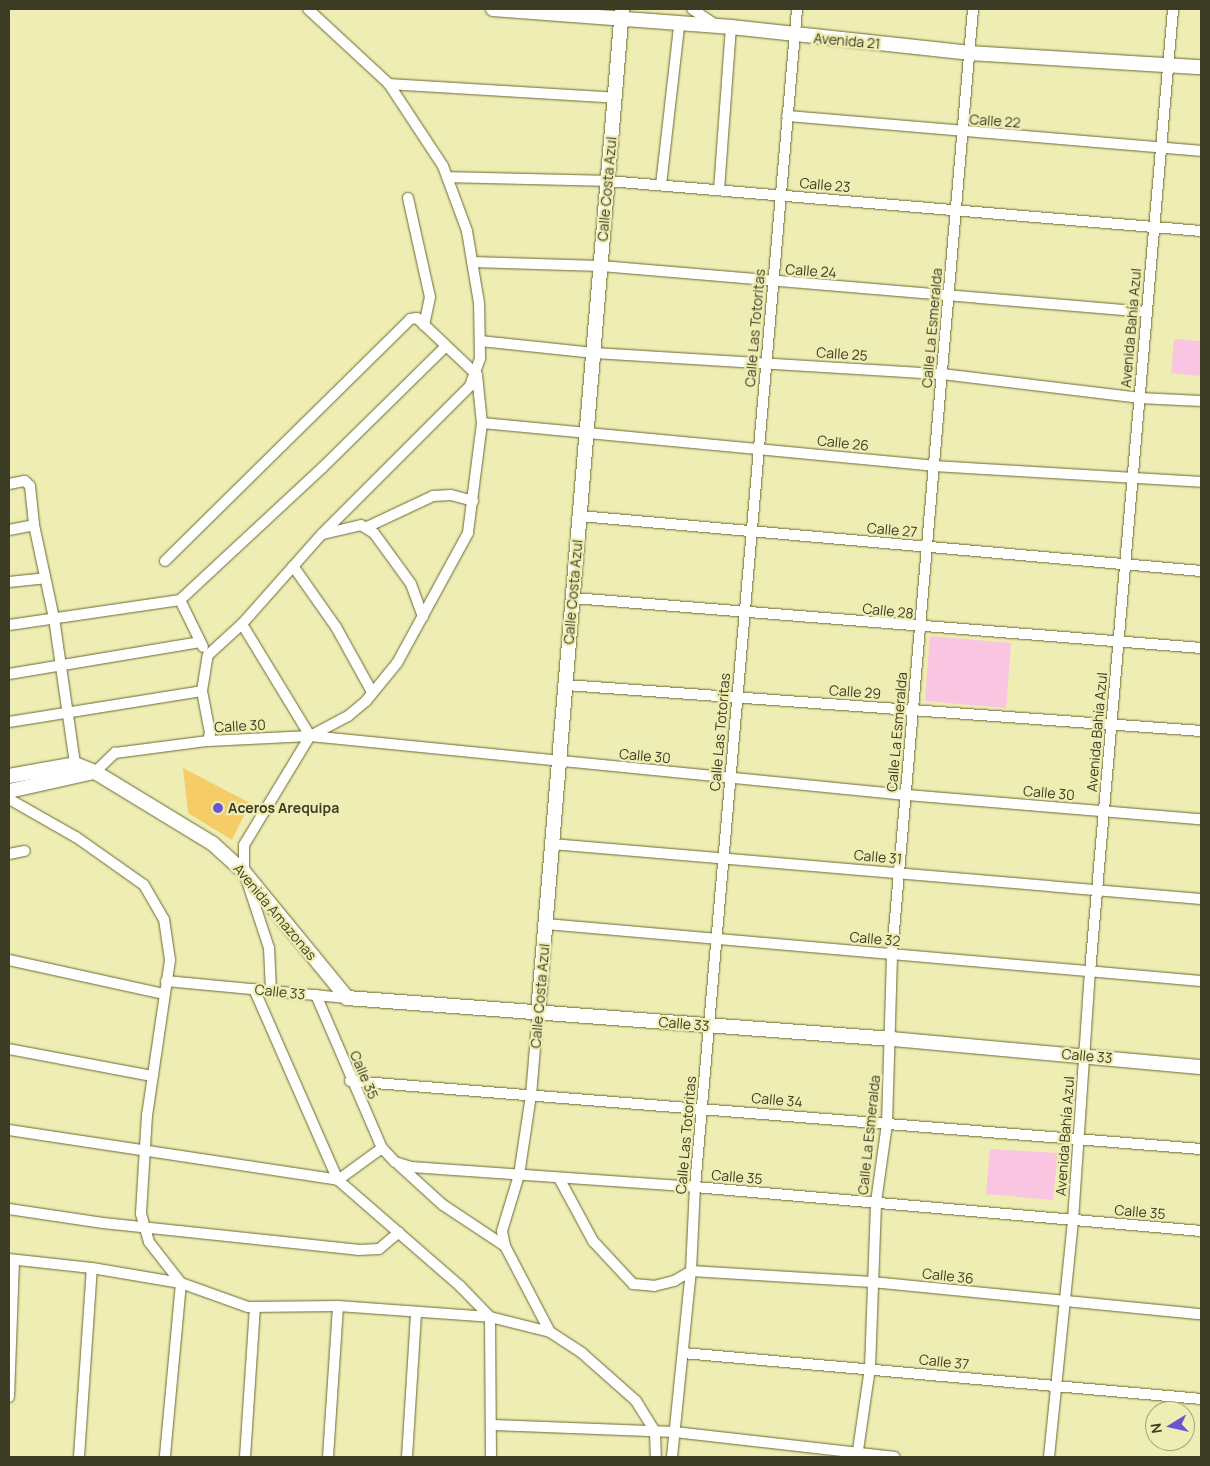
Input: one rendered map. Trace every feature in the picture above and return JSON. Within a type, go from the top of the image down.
[{"type":"street","points":[[270,991],[269,948],[244,872],[247,837],[310,736],[348,716],[398,663],[468,534],[482,423],[476,375],[480,341],[479,303],[467,231],[447,177],[389,84],[308,9]]},
{"type":"street","name":"Avenida 21","points":[[493,9],[622,13],[679,26],[725,27],[794,36],[969,53],[1201,67]]},
{"type":"street","points":[[692,9],[725,27],[719,190]]},
{"type":"street","name":"Calle Las Totoritas","points":[[672,1457],[691,1271],[695,1187],[797,9]]},
{"type":"street","name":"Calle La Esmeralda","points":[[857,1456],[870,1368],[876,1202],[887,1124],[892,1039],[892,954],[973,9]]},
{"type":"street","name":"Avenida Bahía Azul","points":[[1049,1457],[1063,1302],[1073,1220],[1090,972],[1173,9]]},
{"type":"street","name":"Calle Costa Azul","points":[[505,1246],[504,1222],[520,1176],[531,1095],[622,13]]},
{"type":"street","points":[[661,185],[679,26]]},
{"type":"street","points":[[389,84],[615,98]]},
{"type":"street","name":"Calle 22","points":[[787,116],[962,133],[1161,146],[1201,151]]},
{"type":"street","name":"Calle 23","points":[[447,177],[608,181],[1201,231]]},
{"type":"street","points":[[408,198],[430,297],[424,325]]},
{"type":"street","name":"Calle 24","points":[[472,262],[601,266],[773,282],[1147,312]]},
{"type":"street","points":[[165,561],[410,319],[417,318],[476,375]]},
{"type":"street","name":"Calle 25","points":[[480,341],[594,354],[942,374],[1139,398],[1201,402]]},
{"type":"street","points":[[9,625],[180,600],[322,468],[446,346]]},
{"type":"street","points":[[208,741],[210,733],[202,690],[208,655],[242,624],[322,534],[463,393],[476,375]]},
{"type":"street","name":"Calle 26","points":[[482,423],[934,466],[1201,482]]},
{"type":"street","points":[[9,484],[28,483],[34,525],[54,618],[59,665],[75,764],[9,776]]},
{"type":"street","points":[[322,534],[355,526],[367,527],[433,496],[451,495],[473,501]]},
{"type":"street","name":"Calle 27","points":[[580,516],[1201,571]]},
{"type":"street","points":[[9,530],[34,525]]},
{"type":"street","points":[[367,527],[411,584],[423,617]]},
{"type":"street","points":[[293,566],[336,627],[372,692]]},
{"type":"street","points":[[9,582],[45,578]]},
{"type":"street","name":"Calle 28","points":[[573,598],[745,611],[920,628],[1201,648]]},
{"type":"street","points":[[180,600],[208,655]]},
{"type":"street","points":[[242,624],[310,736]]},
{"type":"street","points":[[9,674],[200,642]]},
{"type":"street","name":"Calle 29","points":[[566,684],[1201,731]]},
{"type":"street","points":[[9,722],[202,690]]},
{"type":"street","name":"Calle 30","points":[[95,772],[115,753],[208,741],[310,736],[906,795],[1201,819]]},
{"type":"street","name":"Avenida Amazonas","points":[[75,764],[95,772],[212,842],[244,872],[347,998]]},
{"type":"street","points":[[9,791],[95,772]]},
{"type":"street","points":[[9,799],[76,837],[144,885],[164,919],[170,960],[163,994],[152,1076],[141,1214],[148,1242],[181,1283],[164,1457]]},
{"type":"street","name":"Calle 31","points":[[552,844],[1201,899]]},
{"type":"street","points":[[9,854],[25,851]]},
{"type":"street","name":"Calle 32","points":[[546,924],[1201,981]]},
{"type":"street","points":[[9,960],[163,994]]},
{"type":"street","name":"Calle 33","points":[[166,981],[347,998],[892,1039],[1201,1067]]},
{"type":"street","points":[[254,989],[338,1180],[399,1232],[490,1317],[493,1425],[490,1457]]},
{"type":"street","name":"Calle 35","points":[[316,995],[350,1080],[382,1148],[395,1162],[412,1167],[695,1187],[1201,1231]]},
{"type":"street","points":[[9,1049],[152,1076]]},
{"type":"street","name":"Calle 34","points":[[350,1080],[702,1107],[1201,1149]]},
{"type":"street","points":[[9,1130],[338,1180],[382,1148]]},
{"type":"street","points":[[395,1162],[443,1205],[505,1246],[550,1332]]},
{"type":"street","points":[[559,1178],[594,1241],[633,1284],[654,1286],[674,1280],[691,1271]]},
{"type":"street","points":[[9,1209],[103,1223],[144,1225],[358,1250],[379,1249],[399,1232]]},
{"type":"street","points":[[9,1397],[12,1259],[92,1268],[181,1283],[248,1307],[338,1306],[490,1317],[550,1332],[582,1353],[636,1401],[655,1432],[656,1457]]},
{"type":"street","points":[[79,1457],[92,1268]]},
{"type":"street","name":"Calle 36","points":[[691,1271],[872,1282],[1201,1314]]},
{"type":"street","points":[[328,1457],[338,1306]]},
{"type":"street","points":[[245,1457],[255,1307]]},
{"type":"street","points":[[406,1457],[416,1312]]},
{"type":"street","name":"Calle 37","points":[[683,1352],[1201,1399]]},
{"type":"street","points":[[493,1425],[675,1432],[857,1456],[895,1457]]},
{"type":"shaded area","points":[[1174,339],[1201,341],[1201,376],[1171,373]]},
{"type":"shaded area","points":[[930,636],[1011,643],[1006,708],[925,701]]},
{"type":"shaded area","points":[[990,1149],[1058,1153],[1053,1200],[986,1194]]},
{"type":"building","name":"Aceros Arequipa","points":[[183,768],[250,803],[232,840],[188,813]]},
{"type":"place","name":"Aceros Arequipa","points":[[218,808]]}]
